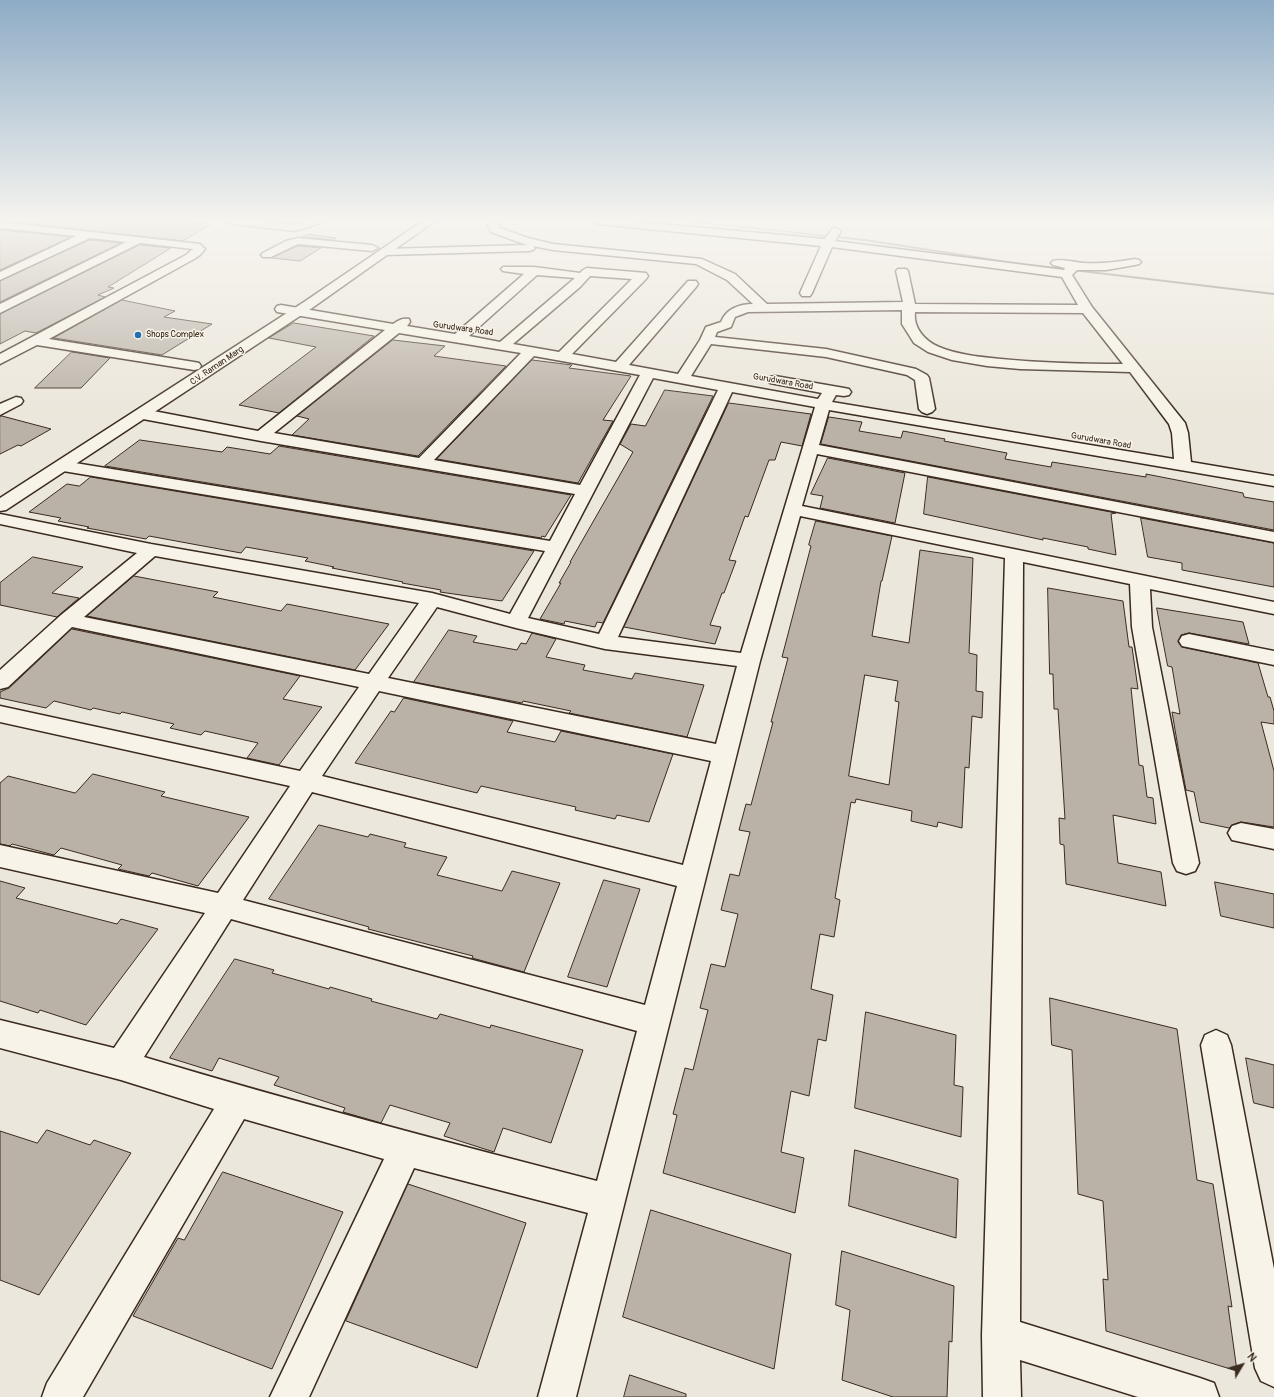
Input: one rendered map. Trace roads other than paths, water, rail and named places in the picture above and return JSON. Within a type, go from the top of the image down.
[{"type":"street","points":[[0,309],[46,286]]},
{"type":"street","points":[[0,360],[136,286]]},
{"type":"street","name":"C.V. Raman Marg","points":[[0,506],[143,414],[325,286]]},
{"type":"street","points":[[463,334],[517,286]]},
{"type":"street","points":[[503,346],[573,286]]},
{"type":"street","points":[[562,356],[632,286]]},
{"type":"street","points":[[619,367],[690,286]]},
{"type":"street","points":[[741,286],[764,308]]},
{"type":"street","points":[[806,293],[809,286]]},
{"type":"street","points":[[905,286],[909,307],[908,322],[920,341],[927,346],[948,355],[1001,363],[1048,367],[1134,368]]},
{"type":"street","points":[[1076,286],[1087,309],[1177,423],[1180,433],[1182,461]]},
{"type":"street","name":"C.V. Raman Marg","points":[[86,435],[152,395],[194,366],[294,307]]},
{"type":"street","points":[[294,307],[463,334],[503,346],[727,387],[836,396],[1182,461],[1274,481]]},
{"type":"street","points":[[682,378],[698,367],[711,330],[726,324],[730,315],[746,308],[909,307],[1087,309]]},
{"type":"street","points":[[261,436],[400,324]]},
{"type":"street","name":"Gurudwara Road","points":[[463,334],[514,336],[698,367]]},
{"type":"street","points":[[707,340],[826,353],[911,372],[922,378],[927,409]]},
{"type":"street","points":[[37,341],[194,366]]},
{"type":"street","points":[[422,464],[531,351]]},
{"type":"street","points":[[516,622],[649,372]]},
{"type":"street","name":"Gurudwara Road","points":[[764,378],[836,396]]},
{"type":"street","points":[[605,642],[727,387]]},
{"type":"street","points":[[557,1397],[749,661],[810,448],[836,396]]},
{"type":"street","points":[[0,410],[16,401]]},
{"type":"street","name":"Gurudwara Road","points":[[892,402],[1182,461],[1274,470]]},
{"type":"street","points":[[143,414],[422,464],[586,491]]},
{"type":"street","points":[[810,448],[1274,537]]},
{"type":"street","points":[[63,466],[555,547]]},
{"type":"street","points":[[793,509],[1274,608]]},
{"type":"street","points":[[0,519],[151,550],[432,599],[516,622],[605,642],[749,661]]},
{"type":"street","points":[[0,682],[68,620],[151,550]]},
{"type":"street","points":[[1002,1397],[1001,1335],[1014,555]]},
{"type":"street","points":[[1139,581],[1141,590],[1142,627],[1186,863]]},
{"type":"street","points":[[121,1065],[306,781],[432,599]]},
{"type":"street","points":[[68,620],[725,755]]},
{"type":"street","points":[[1189,641],[1274,658]]},
{"type":"street","points":[[0,714],[306,781],[693,879]]},
{"type":"street","points":[[1241,833],[1274,839]]},
{"type":"street","points":[[0,856],[224,906],[655,1022]]},
{"type":"street","points":[[0,1034],[121,1065],[237,1101],[406,1149],[608,1201]]},
{"type":"street","points":[[1216,1045],[1274,1368]]},
{"type":"street","points":[[61,1397],[237,1101]]},
{"type":"street","points":[[289,1397],[406,1149]]},
{"type":"street","points":[[1001,1335],[1200,1397]]},
{"type":"waterway","points":[[1209,286],[1274,294]]},
{"type":"place","name":"Shops Complex","points":[[138,335]]}]
